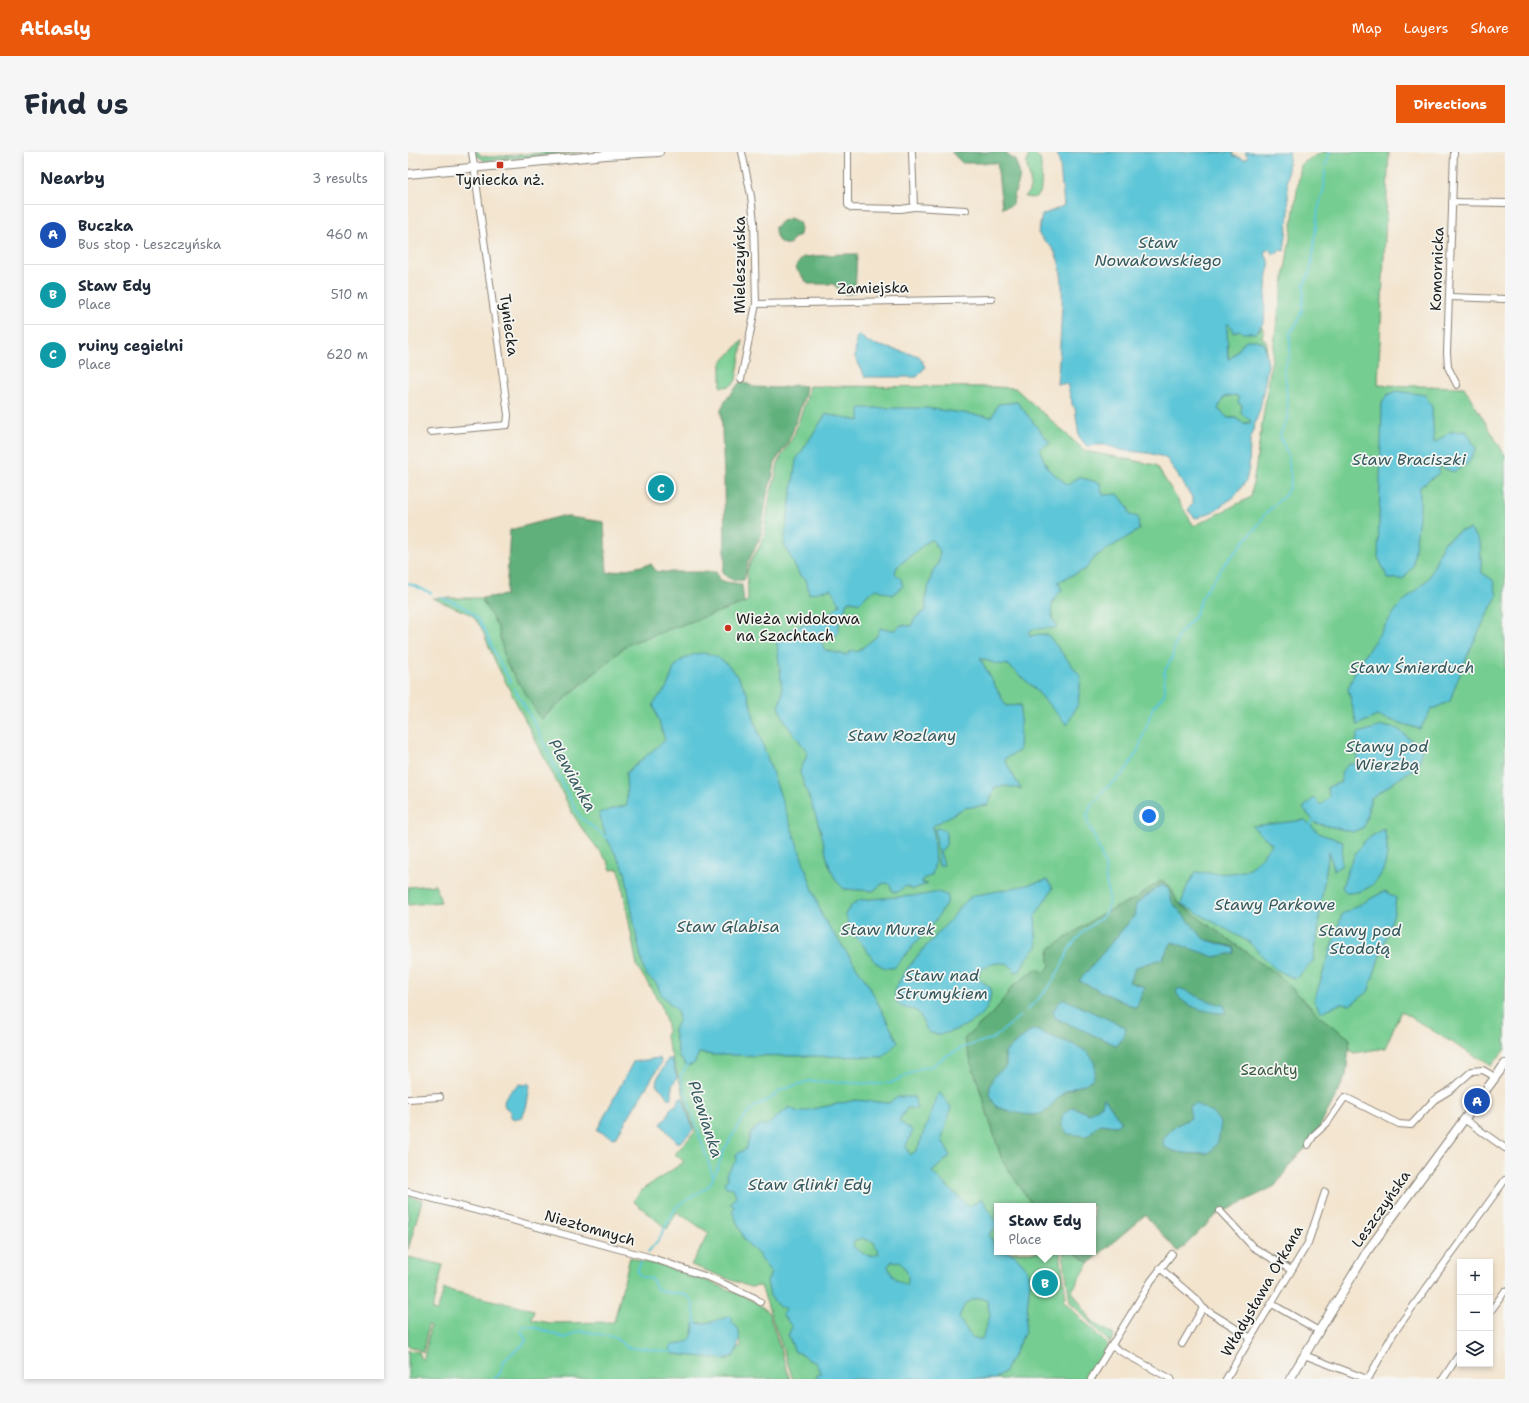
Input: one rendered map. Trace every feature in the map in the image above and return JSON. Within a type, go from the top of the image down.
[{"type":"street","name":"Tyniecka","points":[[430,432],[507,426],[508,415],[472,152]]},
{"type":"street","points":[[408,174],[606,155],[659,152]]},
{"type":"street","name":"Mieleszyńska","points":[[741,378],[756,304],[754,222],[751,196],[742,152]]},
{"type":"street","points":[[848,152],[848,205],[852,208],[901,209],[914,207],[966,210]]},
{"type":"street","points":[[912,152],[914,207]]},
{"type":"street","name":"Komornicka","points":[[1454,152],[1450,297],[1447,337],[1448,367],[1457,385]]},
{"type":"street","points":[[1452,202],[1505,203]]},
{"type":"street","points":[[1450,297],[1505,299]]},
{"type":"street","name":"Zamiejska","points":[[756,304],[992,299]]},
{"type":"street","name":"Leszczyńska","points":[[1290,1379],[1368,1250],[1505,1064]]},
{"type":"street","points":[[1308,1145],[1314,1135],[1327,1123],[1344,1097],[1399,1124],[1411,1125],[1434,1100],[1452,1089],[1472,1071],[1483,1070],[1495,1077]]},
{"type":"street","points":[[408,1099],[440,1097]]},
{"type":"street","points":[[1464,1119],[1505,1148]]},
{"type":"street","points":[[1304,1355],[1368,1379],[1393,1334],[1505,1180]]},
{"type":"street","name":"Niezłomnych","points":[[408,1192],[658,1260],[713,1279],[755,1298],[760,1302]]},
{"type":"street","name":"Władysława Orkana","points":[[1226,1379],[1308,1243],[1325,1192]]},
{"type":"street","points":[[1220,1211],[1253,1247],[1291,1270]]},
{"type":"street","points":[[1092,1379],[1160,1268],[1172,1254]]},
{"type":"street","points":[[1160,1268],[1198,1301],[1203,1308],[1251,1338]]},
{"type":"street","points":[[1493,1308],[1505,1291]]},
{"type":"street","points":[[1272,1304],[1319,1331]]},
{"type":"street","points":[[1182,1344],[1203,1308]]},
{"type":"street","points":[[1111,1346],[1171,1379]]},
{"type":"street","points":[[1443,1379],[1457,1357]]},
{"type":"green space","points":[[475,152],[478,152],[482,156],[490,157],[554,152],[584,152],[484,161],[478,156],[476,157]]},
{"type":"green space","points":[[951,152],[1006,152],[1011,159],[1014,158],[1019,172],[1019,182],[1013,204],[1002,208],[997,163],[962,163]]},
{"type":"green space","points":[[1033,152],[1041,162],[1041,186],[1039,195],[1029,198],[1025,197],[1030,189],[1027,159]]},
{"type":"green space","points":[[1322,152],[1389,152],[1378,385],[1464,387],[1505,455],[1505,1049],[1491,1066],[1484,1060],[1474,1056],[1401,1011],[1385,1048],[1354,1053],[1349,1050],[1350,1039],[1319,1016],[1283,979],[1178,903],[1169,885],[1160,881],[1135,899],[1100,915],[1051,948],[1049,955],[1050,966],[1045,972],[1036,969],[1012,987],[996,1010],[964,1039],[1002,1160],[1031,1203],[994,1203],[994,1255],[1060,1255],[1066,1297],[1063,1300],[1108,1345],[1090,1379],[793,1379],[761,1286],[750,1287],[691,1265],[709,1233],[677,1212],[667,1229],[633,1201],[643,1189],[684,1162],[675,1154],[695,1132],[665,1034],[667,1033],[667,1025],[661,1005],[637,966],[620,873],[618,869],[611,870],[608,862],[573,814],[495,661],[481,627],[472,615],[432,598],[481,598],[498,627],[506,663],[542,719],[628,644],[748,601],[747,572],[751,560],[760,546],[764,536],[770,495],[778,462],[794,435],[807,397],[809,386],[1015,388],[1085,451],[1156,465],[1194,526],[1251,497],[1301,164]]},
{"type":"green space","points":[[790,218],[799,222],[801,229],[800,235],[793,239],[790,244],[783,244],[778,240],[775,227],[782,221]]},
{"type":"green space","points":[[857,254],[855,292],[853,293],[843,293],[833,284],[808,284],[797,270],[796,266],[803,257]]},
{"type":"green space","points":[[1227,323],[1239,330],[1260,330],[1261,327],[1264,329],[1262,337],[1267,343],[1266,354],[1264,343],[1238,350],[1231,358],[1228,359]]},
{"type":"green space","points":[[743,340],[736,380],[730,386],[721,387],[721,363]]},
{"type":"green space","points":[[741,381],[754,387],[780,388],[796,385],[806,386],[805,394],[792,433],[787,444],[775,462],[773,475],[767,494],[761,536],[748,562],[744,580],[737,580],[728,578],[722,571],[725,563],[724,476],[721,409],[725,401]]},
{"type":"green space","points":[[1235,395],[1251,421],[1250,423],[1243,423],[1235,418],[1228,418],[1218,409],[1224,397]]},
{"type":"green space","points":[[562,516],[604,522],[607,573],[651,564],[656,571],[716,572],[719,579],[726,582],[742,584],[744,603],[628,644],[541,719],[506,663],[498,628],[481,598],[506,595],[510,530]]},
{"type":"green space","name":"Szachty","points":[[1160,881],[1169,885],[1178,903],[1283,979],[1319,1016],[1350,1039],[1346,1076],[1311,1144],[1295,1158],[1275,1186],[1217,1215],[1178,1252],[1145,1215],[1089,1263],[1078,1255],[1096,1255],[1096,1203],[1031,1203],[1002,1160],[964,1039],[996,1010],[1012,987],[1036,969],[1045,972],[1050,966],[1049,955],[1051,948],[1100,915],[1135,899]],"holes":[[[1148,895],[1172,902],[1204,939],[1234,947],[1193,948],[1172,942],[1162,959],[1136,967],[1129,982],[1145,987],[1136,1008],[1079,981],[1134,916],[1136,904]],[[1035,1030],[1051,1037],[1091,1080],[1065,1092],[1035,1115],[1018,1113],[1004,1109],[995,1104],[993,1100],[994,1086],[998,1073],[1006,1064],[1005,1052],[1024,1038],[1029,1032]],[[1104,1098],[1116,1126],[1100,1124],[1073,1107],[1089,1114],[1102,1105]],[[1191,1118],[1209,1153],[1193,1154],[1172,1151],[1177,1125]]]},
{"type":"green space","points":[[435,885],[441,902],[408,905],[408,887]]},
{"type":"green space","points":[[408,1196],[422,1200],[408,1250]]},
{"type":"green space","points":[[1063,1255],[1078,1255],[1089,1263],[1072,1291],[1092,1321],[1114,1335],[1110,1343],[1070,1302]]},
{"type":"green space","points":[[408,1257],[443,1265],[432,1310],[437,1311],[444,1289],[534,1310],[532,1320],[551,1323],[614,1322],[630,1257],[699,1278],[735,1292],[762,1307],[769,1314],[790,1379],[408,1379],[408,1350],[419,1352],[422,1359],[424,1359],[430,1326],[428,1325],[423,1353],[408,1346]],"holes":[[[728,1317],[739,1331],[738,1342],[741,1343],[741,1346],[737,1348],[735,1353],[729,1359],[673,1354],[670,1348],[689,1341],[694,1333],[696,1323],[712,1322]]]},
{"type":"water","name":"Staw Nowakowskiego","points":[[1057,152],[1232,152],[1234,156],[1244,159],[1248,157],[1245,152],[1290,152],[1287,178],[1289,212],[1284,251],[1279,250],[1278,253],[1273,254],[1269,249],[1264,252],[1270,264],[1267,274],[1264,322],[1256,333],[1243,333],[1239,330],[1233,333],[1231,326],[1227,324],[1228,359],[1231,358],[1246,340],[1256,340],[1264,343],[1268,365],[1260,409],[1250,439],[1249,468],[1246,481],[1235,496],[1214,511],[1197,518],[1194,517],[1188,510],[1192,504],[1192,497],[1167,459],[1161,456],[1121,450],[1106,445],[1087,446],[1079,437],[1075,408],[1072,405],[1067,384],[1057,384],[1062,299],[1061,271],[1056,254],[1038,233],[1042,215],[1064,205]],"holes":[[[1235,395],[1239,398],[1238,403],[1242,405],[1241,413],[1251,421],[1250,423],[1243,423],[1235,418],[1228,418],[1218,409],[1224,397]]]},
{"type":"water","points":[[859,335],[869,343],[919,356],[925,367],[917,377],[865,377],[855,357],[856,338]]},
{"type":"water","name":"Staw Braciszki","points":[[1396,391],[1425,395],[1432,407],[1434,443],[1450,432],[1466,431],[1476,448],[1468,463],[1454,472],[1445,469],[1440,465],[1439,473],[1420,487],[1420,509],[1413,566],[1403,579],[1388,579],[1378,557],[1382,402],[1387,395]]},
{"type":"water","name":"Staw Rozlany","points":[[1017,402],[1050,443],[1039,449],[1048,469],[1068,485],[1079,477],[1100,483],[1103,495],[1118,494],[1128,507],[1130,515],[1138,517],[1139,530],[1096,556],[1086,569],[1058,582],[1062,590],[1055,598],[1051,612],[1057,626],[1055,628],[1033,629],[1029,632],[1030,636],[1040,634],[1048,635],[1081,677],[1078,704],[1067,725],[1033,687],[1008,665],[996,664],[980,658],[1006,706],[1021,705],[1019,751],[1004,759],[1021,789],[1006,786],[995,787],[988,805],[964,808],[933,826],[935,863],[932,875],[922,881],[922,883],[927,884],[911,890],[909,887],[904,887],[898,892],[893,892],[888,883],[882,884],[873,891],[844,889],[834,877],[831,870],[819,825],[800,773],[807,751],[789,728],[780,711],[779,705],[782,689],[776,635],[805,623],[806,625],[816,622],[829,614],[840,604],[831,589],[809,594],[806,579],[800,576],[784,544],[796,460],[826,414],[860,421],[860,408],[925,408],[992,417],[998,404]],"holes":[[[933,540],[935,546],[940,551],[938,564],[933,570],[926,596],[926,610],[915,618],[911,626],[901,625],[895,630],[880,628],[877,636],[857,652],[852,650],[846,655],[825,650],[822,644],[825,637],[835,636],[839,632],[839,620],[846,617],[844,612],[847,602],[852,601],[860,603],[868,594],[877,589],[892,595],[903,586],[901,579],[895,573],[897,567],[928,541]]]},
{"type":"water","name":"Staw Śmierduch","points":[[1470,529],[1480,542],[1482,573],[1493,580],[1497,596],[1471,647],[1450,701],[1431,710],[1420,729],[1377,716],[1357,725],[1348,689],[1357,666],[1398,607],[1429,578],[1443,543],[1460,531]]},
{"type":"water","name":"Staw Glabisa","points":[[702,653],[717,657],[730,667],[748,695],[755,722],[822,916],[868,984],[898,1042],[883,1057],[713,1055],[699,1053],[694,1064],[687,1066],[679,1057],[674,1030],[679,1019],[677,1011],[661,994],[656,983],[647,976],[644,970],[625,872],[606,837],[599,813],[627,805],[626,773],[665,740],[653,704],[667,687],[674,668],[680,661],[694,654]]},
{"type":"water","name":"Stawy pod Wierzbą","points":[[1382,726],[1398,729],[1422,749],[1419,765],[1371,798],[1364,827],[1353,832],[1315,823],[1303,808],[1314,798],[1321,805],[1329,797],[1328,787],[1342,782],[1341,772],[1349,764],[1356,764],[1359,751],[1355,746],[1358,733]]},
{"type":"water","name":"Stawy Parkowe","points":[[1305,820],[1320,834],[1343,841],[1341,866],[1334,870],[1329,852],[1313,961],[1295,979],[1275,969],[1249,942],[1181,904],[1188,884],[1196,872],[1225,873],[1243,871],[1251,867],[1263,855],[1272,844],[1252,826]]},
{"type":"water","points":[[938,828],[946,831],[946,845],[940,852],[944,865],[939,866],[935,829]]},
{"type":"water","name":"Stawy pod Stodołą","points":[[1384,828],[1387,856],[1382,873],[1371,886],[1364,890],[1346,893],[1342,887],[1351,862],[1358,850],[1366,840]]},
{"type":"water","name":"Staw nad Strumykiem","points":[[1047,880],[1053,888],[1035,916],[1037,947],[1025,960],[1021,970],[1016,972],[1009,965],[996,963],[987,966],[978,976],[979,979],[991,988],[990,1001],[983,1013],[962,1027],[953,1031],[937,1034],[931,1033],[926,1029],[919,1013],[899,1005],[895,997],[896,989],[907,969],[968,900],[973,896]]},
{"type":"water","name":"Stawy Parkowe","points":[[1161,885],[1168,887],[1172,902],[1204,939],[1234,948],[1234,953],[1214,957],[1172,942],[1162,959],[1136,967],[1129,982],[1145,987],[1136,1008],[1079,981],[1134,916],[1136,904]]},
{"type":"water","name":"Stawy pod Stodołą","points":[[1385,891],[1396,898],[1394,913],[1368,992],[1350,1005],[1340,1004],[1321,1012],[1314,1001],[1342,914]]},
{"type":"water","name":"Staw Murek","points":[[937,892],[948,896],[947,902],[936,920],[894,968],[885,968],[876,963],[853,934],[845,914],[851,906],[859,900],[923,895]]},
{"type":"water","points":[[1179,988],[1203,999],[1225,1006],[1225,1013],[1209,1011],[1191,1006],[1179,997],[1176,992]]},
{"type":"water","points":[[1064,999],[1125,1027],[1126,1030],[1119,1044],[1116,1045],[1055,1018],[1053,1012],[1058,1003]]},
{"type":"water","points":[[1032,1030],[1036,1030],[1073,1044],[1086,1051],[1091,1056],[1095,1071],[1094,1077],[1091,1080],[1060,1095],[1046,1111],[1041,1114],[1029,1115],[997,1107],[990,1094],[990,1086],[997,1073],[1005,1066],[1005,1052]]},
{"type":"water","points":[[658,1058],[661,1060],[660,1065],[616,1137],[613,1138],[597,1130],[633,1062]]},
{"type":"water","points":[[668,1059],[672,1059],[677,1078],[672,1086],[672,1097],[668,1099],[663,1091],[656,1085],[657,1079]]},
{"type":"water","points":[[529,1083],[530,1085],[528,1101],[526,1110],[522,1117],[514,1119],[510,1117],[510,1111],[505,1107],[504,1103],[506,1096],[520,1084],[525,1085]]},
{"type":"water","name":"Staw Glinki Edy","points":[[939,1092],[951,1107],[942,1139],[950,1156],[932,1172],[969,1207],[982,1199],[994,1218],[994,1229],[989,1235],[994,1244],[994,1255],[1015,1255],[1025,1266],[1030,1280],[1025,1332],[1005,1371],[995,1379],[818,1379],[816,1376],[821,1373],[816,1363],[807,1359],[802,1354],[795,1352],[788,1335],[792,1327],[782,1314],[786,1309],[779,1307],[770,1296],[767,1282],[771,1273],[757,1253],[745,1241],[732,1211],[735,1207],[730,1204],[736,1196],[733,1188],[726,1187],[724,1182],[728,1179],[726,1174],[737,1160],[736,1154],[746,1149],[751,1132],[760,1125],[766,1126],[789,1107],[798,1112],[856,1100],[889,1103],[898,1097],[914,1097],[917,1109],[907,1108],[899,1121],[913,1131],[906,1146],[910,1155],[917,1150]],"holes":[[[861,1238],[874,1242],[879,1254],[868,1255],[859,1251],[853,1246],[854,1241]],[[892,1261],[899,1262],[904,1267],[907,1272],[907,1285],[900,1282],[891,1273],[888,1266]],[[982,1298],[987,1301],[990,1315],[982,1339],[973,1339],[959,1319],[964,1306],[969,1301]]]},
{"type":"water","points":[[1104,1097],[1121,1122],[1116,1126],[1100,1124],[1087,1136],[1068,1134],[1062,1126],[1062,1115],[1073,1107],[1089,1114],[1102,1105]]},
{"type":"water","points":[[680,1098],[683,1098],[693,1130],[682,1141],[677,1143],[661,1124],[667,1117],[670,1109],[676,1105]]},
{"type":"water","points":[[1196,1104],[1213,1113],[1221,1124],[1218,1142],[1209,1153],[1191,1154],[1174,1151],[1163,1146],[1164,1137],[1177,1125],[1191,1118],[1189,1106]]},
{"type":"water","points":[[730,1316],[739,1332],[739,1339],[733,1357],[723,1359],[673,1354],[670,1346],[688,1341],[692,1336],[694,1324],[709,1322]]},
{"type":"waterway","points":[[1325,166],[1330,152]]},
{"type":"waterway","points":[[1027,1010],[1051,984],[1070,947],[1083,932],[1101,918],[1108,909],[1109,897],[1105,866],[1095,838],[1088,824],[1087,815],[1091,806],[1100,797],[1104,790],[1124,773],[1138,750],[1153,707],[1164,695],[1164,672],[1172,658],[1178,636],[1195,616],[1202,597],[1224,565],[1259,524],[1264,515],[1285,495],[1289,488],[1291,479],[1288,455],[1280,434],[1288,418],[1284,369],[1290,354],[1290,332],[1296,325],[1302,311],[1304,285],[1311,269],[1318,209],[1324,189],[1325,170]]},
{"type":"waterway","name":"Plewianka","points":[[408,583],[431,593]]},
{"type":"waterway","name":"Plewianka","points":[[442,598],[462,606],[478,619],[511,682]]},
{"type":"waterway","name":"Plewianka","points":[[514,688],[535,724],[565,789],[580,817],[607,838]]},
{"type":"waterway","points":[[1310,825],[1313,821]]},
{"type":"waterway","points":[[648,1252],[659,1239],[676,1207],[709,1186],[724,1150],[741,1121],[755,1106],[770,1099],[781,1090],[809,1081],[876,1084],[891,1083],[921,1068],[932,1066],[946,1056],[964,1047],[994,1038],[1021,1015]]},
{"type":"waterway","name":"Plewianka","points":[[688,1064],[680,1076],[713,1177]]},
{"type":"waterway","points":[[641,1262],[638,1273],[642,1277],[652,1279],[657,1289],[668,1293],[681,1293],[689,1297],[693,1304],[696,1324]]},
{"type":"waterway","points":[[493,1379],[500,1374],[505,1359],[526,1340],[521,1331],[524,1326],[534,1327],[565,1338],[576,1332],[582,1331],[614,1337],[627,1347],[631,1348],[644,1348],[666,1352],[674,1351]]},
{"type":"place","name":"Tyniecka nż.","points":[[500,165]]},
{"type":"place","name":"ruiny cegielni","points":[[661,488]]},
{"type":"place","name":"Wieża widokowa na Szachtach","points":[[728,628]]},
{"type":"place","name":"Buczka","points":[[1477,1101]]},
{"type":"place","name":"Staw Edy","points":[[1045,1283]]}]
